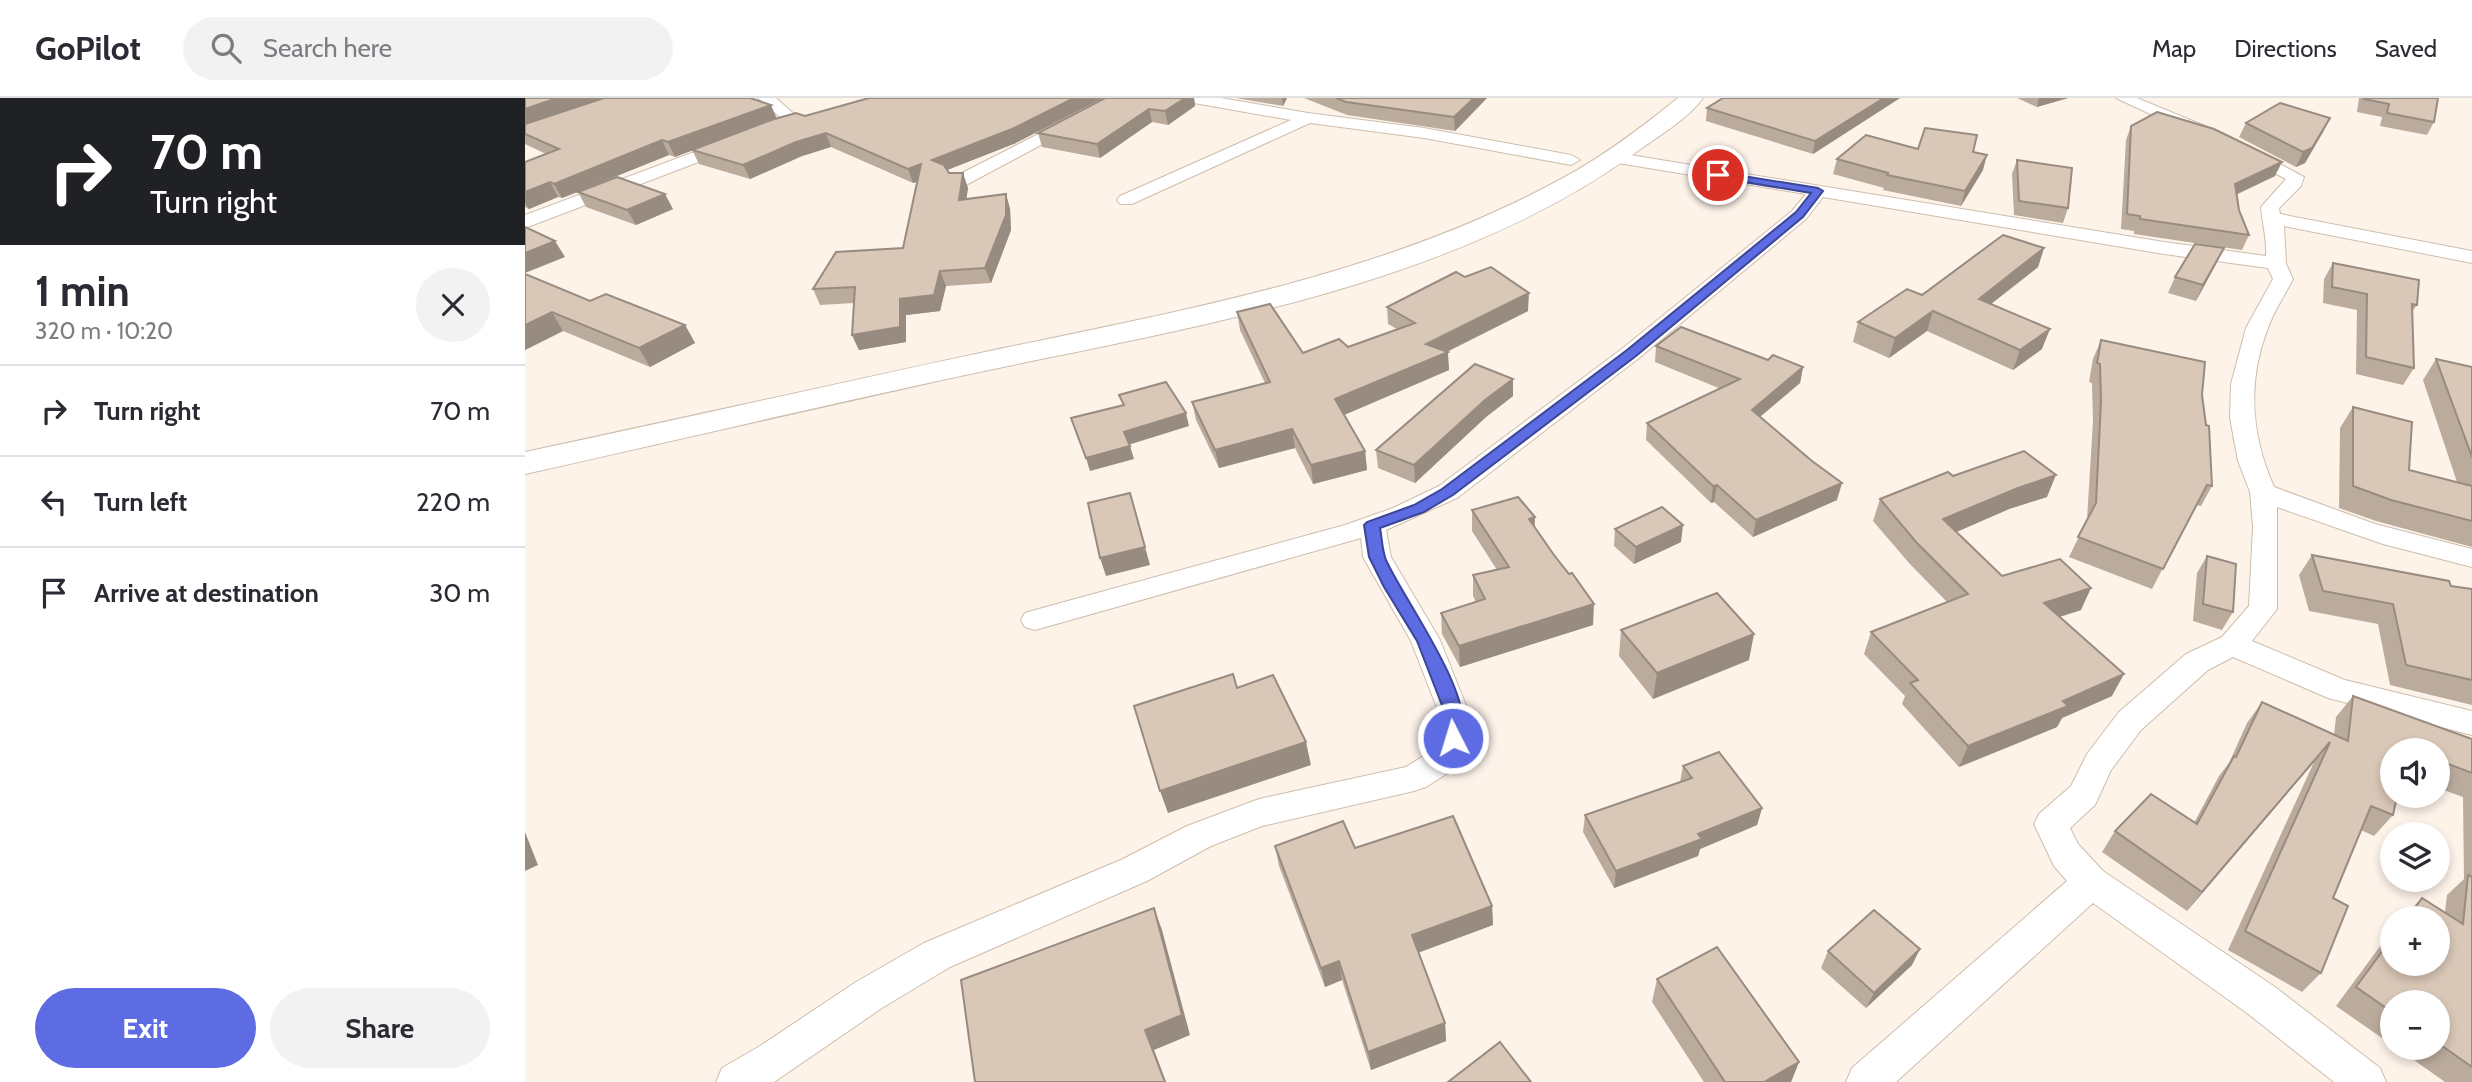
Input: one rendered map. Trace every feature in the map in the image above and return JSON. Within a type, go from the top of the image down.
[{"type":"main road","points":[[525,441],[1198,299],[1338,259],[1426,230],[1499,198],[1571,160],[1662,98]]},
{"type":"main road","points":[[525,463],[1266,301],[1394,262],[1462,236],[1573,183],[1692,98]]},
{"type":"street","points":[[766,98],[800,120],[770,128]]},
{"type":"street","points":[[960,181],[1121,98]]},
{"type":"street","points":[[1194,98],[1308,118],[1424,133],[1571,160]]},
{"type":"street","points":[[2124,98],[2210,135]]},
{"type":"street","points":[[1126,200],[1308,118]]},
{"type":"street","points":[[525,222],[745,138]]},
{"type":"street","points":[[2233,144],[2295,177],[2295,182],[2270,207],[2270,218],[2275,230],[2274,263],[2283,279],[2257,328],[2242,384],[2242,418],[2250,461],[2263,492],[2266,527],[2263,609],[2232,645],[2197,662],[2130,721],[2098,763],[2083,795],[2051,824],[2067,855],[2091,882],[2260,1000],[2366,1082]]},
{"type":"street","points":[[1612,157],[2274,263]]},
{"type":"street","points":[[1035,620],[1372,525],[1419,508],[1448,492],[1506,450],[1632,353],[1799,215],[1818,191]]},
{"type":"street","points":[[2270,218],[2472,257]]},
{"type":"street","points":[[2263,492],[2327,519],[2380,537],[2472,558]]},
{"type":"street","points":[[736,1082],[774,1060],[869,995],[937,955],[1135,870],[1199,836],[1259,813],[1413,778],[1443,760],[1453,738],[1452,708],[1425,640],[1377,557],[1372,525]]},
{"type":"street","points":[[2232,645],[2339,690],[2472,723]]},
{"type":"street","points":[[1866,1082],[2091,882]]},
{"type":"building","points":[[525,98],[557,98],[525,109]]},
{"type":"building","points":[[604,98],[750,98],[771,105],[668,142],[662,140],[554,184],[550,182],[525,192],[525,162],[559,149],[525,134],[525,124]]},
{"type":"building","points":[[869,98],[1074,98],[1012,129],[932,160],[944,165],[949,173],[963,173],[959,200],[1006,194],[1006,215],[985,268],[940,271],[934,295],[900,299],[900,327],[852,335],[855,287],[813,289],[836,252],[903,248],[921,164],[908,169],[826,133],[796,142],[743,165],[692,150],[771,120],[796,113],[805,116]]},
{"type":"building","points":[[1105,98],[1185,98],[1165,111],[1149,109],[1097,144],[1038,133]]},
{"type":"building","points":[[1336,98],[1474,98],[1454,117],[1346,102]]},
{"type":"building","points":[[1723,98],[1884,98],[1815,141],[1707,108]]},
{"type":"building","points":[[2364,98],[2438,98],[2434,122],[2387,113],[2389,104]]},
{"type":"building","points":[[2280,103],[2330,118],[2312,148],[2303,152],[2246,123]]},
{"type":"building","points":[[2157,112],[2214,129],[2282,162],[2235,184],[2239,210],[2249,235],[2140,219],[2140,216],[2127,214],[2131,126]]},
{"type":"building","points":[[1925,128],[1977,135],[1973,152],[1987,155],[1965,191],[1887,175],[1888,173],[1837,159],[1866,135],[1918,149]]},
{"type":"building","points":[[2017,160],[2072,168],[2068,208],[2019,201]]},
{"type":"building","points":[[617,177],[665,194],[627,210],[578,192]]},
{"type":"building","points":[[525,227],[555,241],[525,253]]},
{"type":"building","points":[[2003,235],[2044,248],[1979,299],[2050,329],[2020,350],[1933,311],[1895,338],[1858,322],[1907,289],[1922,295]]},
{"type":"building","points":[[2195,244],[2224,248],[2203,285],[2175,277]]},
{"type":"building","points":[[2333,263],[2419,280],[2417,305],[2412,304],[2414,368],[2366,357],[2367,294],[2332,287]]},
{"type":"building","points":[[1491,267],[1529,293],[1426,344],[1448,352],[1335,399],[1365,451],[1311,465],[1292,429],[1215,450],[1192,402],[1270,382],[1237,312],[1270,304],[1303,353],[1339,339],[1348,347],[1415,323],[1387,307],[1456,272],[1465,277]]},
{"type":"building","points":[[525,274],[590,301],[606,294],[685,325],[639,348],[552,312],[525,325]]},
{"type":"building","points":[[1681,327],[1768,360],[1773,355],[1803,367],[1752,410],[1842,483],[1756,520],[1717,485],[1713,486],[1647,423],[1740,379],[1656,346]]},
{"type":"building","points":[[2101,340],[2205,362],[2202,395],[2206,425],[2209,426],[2212,486],[2207,485],[2163,569],[2078,537],[2096,503],[2101,401],[2100,364],[2097,363]]},
{"type":"building","points":[[2436,359],[2472,367],[2472,457]]},
{"type":"building","points":[[1475,364],[1513,379],[1485,400],[1414,465],[1376,450]]},
{"type":"building","points":[[1166,382],[1186,413],[1124,432],[1130,446],[1086,458],[1071,418],[1124,405],[1119,395]]},
{"type":"building","points":[[2353,407],[2412,422],[2409,470],[2472,486],[2472,521],[2391,500],[2353,486]]},
{"type":"building","points":[[2024,451],[2056,475],[1943,519],[2002,576],[2060,559],[2091,588],[2044,603],[2124,674],[2063,701],[2068,706],[1968,746],[1910,683],[1918,680],[1871,632],[1968,594],[1916,542],[1880,499],[1948,472],[1953,476]]},
{"type":"building","points":[[1130,493],[1145,547],[1100,558],[1088,503]]},
{"type":"building","points":[[1518,497],[1535,517],[1529,519],[1554,555],[1569,574],[1572,573],[1594,604],[1459,646],[1441,613],[1485,599],[1473,575],[1509,567],[1472,510]]},
{"type":"building","points":[[1662,507],[1683,525],[1636,547],[1615,529]]},
{"type":"building","points":[[2312,555],[2449,581],[2451,586],[2472,589],[2472,680],[2406,665],[2393,604],[2323,591]]},
{"type":"building","points":[[2207,556],[2236,564],[2233,612],[2203,604]]},
{"type":"building","points":[[1717,593],[1754,634],[1657,673],[1621,630]]},
{"type":"building","points":[[1233,674],[1237,688],[1273,675],[1306,742],[1160,791],[1134,706]]},
{"type":"building","points":[[2353,696],[2472,739],[2472,773],[2450,765],[2450,738],[2380,738],[2380,808],[2394,808],[2393,815],[2371,806],[2333,898],[2348,906],[2321,973],[2245,931],[2330,742],[2202,892],[2115,831],[2151,794],[2197,824],[2234,756],[2236,757],[2262,702],[2348,741]]},
{"type":"building","points":[[1719,752],[1762,808],[1698,834],[1702,839],[1616,871],[1585,815],[1692,778],[1683,766]]},
{"type":"building","points":[[1453,816],[1492,906],[1412,935],[1445,1023],[1368,1052],[1339,961],[1321,968],[1275,846],[1343,821],[1355,848]]},
{"type":"building","points":[[2468,875],[2472,877],[2472,1067],[2450,1051],[2450,990],[2380,990],[2380,1004],[2356,987],[2380,954],[2380,976],[2450,976],[2450,916],[2463,924]]},
{"type":"building","points":[[2422,898],[2435,906],[2416,906]]},
{"type":"building","points":[[1154,908],[1182,1015],[1145,1030],[1165,1082],[975,1082],[961,980]]},
{"type":"building","points":[[1874,910],[1920,949],[1874,993],[1828,951]]},
{"type":"building","points":[[1717,947],[1799,1062],[1764,1082],[1725,1082],[1657,979]]},
{"type":"building","points":[[1500,1042],[1531,1082],[1448,1082]]},
{"type":"route","points":[[1453,738],[1452,708],[1425,640],[1377,557],[1372,525],[1419,508],[1448,492],[1496,457],[1632,353],[1799,215],[1818,191],[1718,175]]}]
